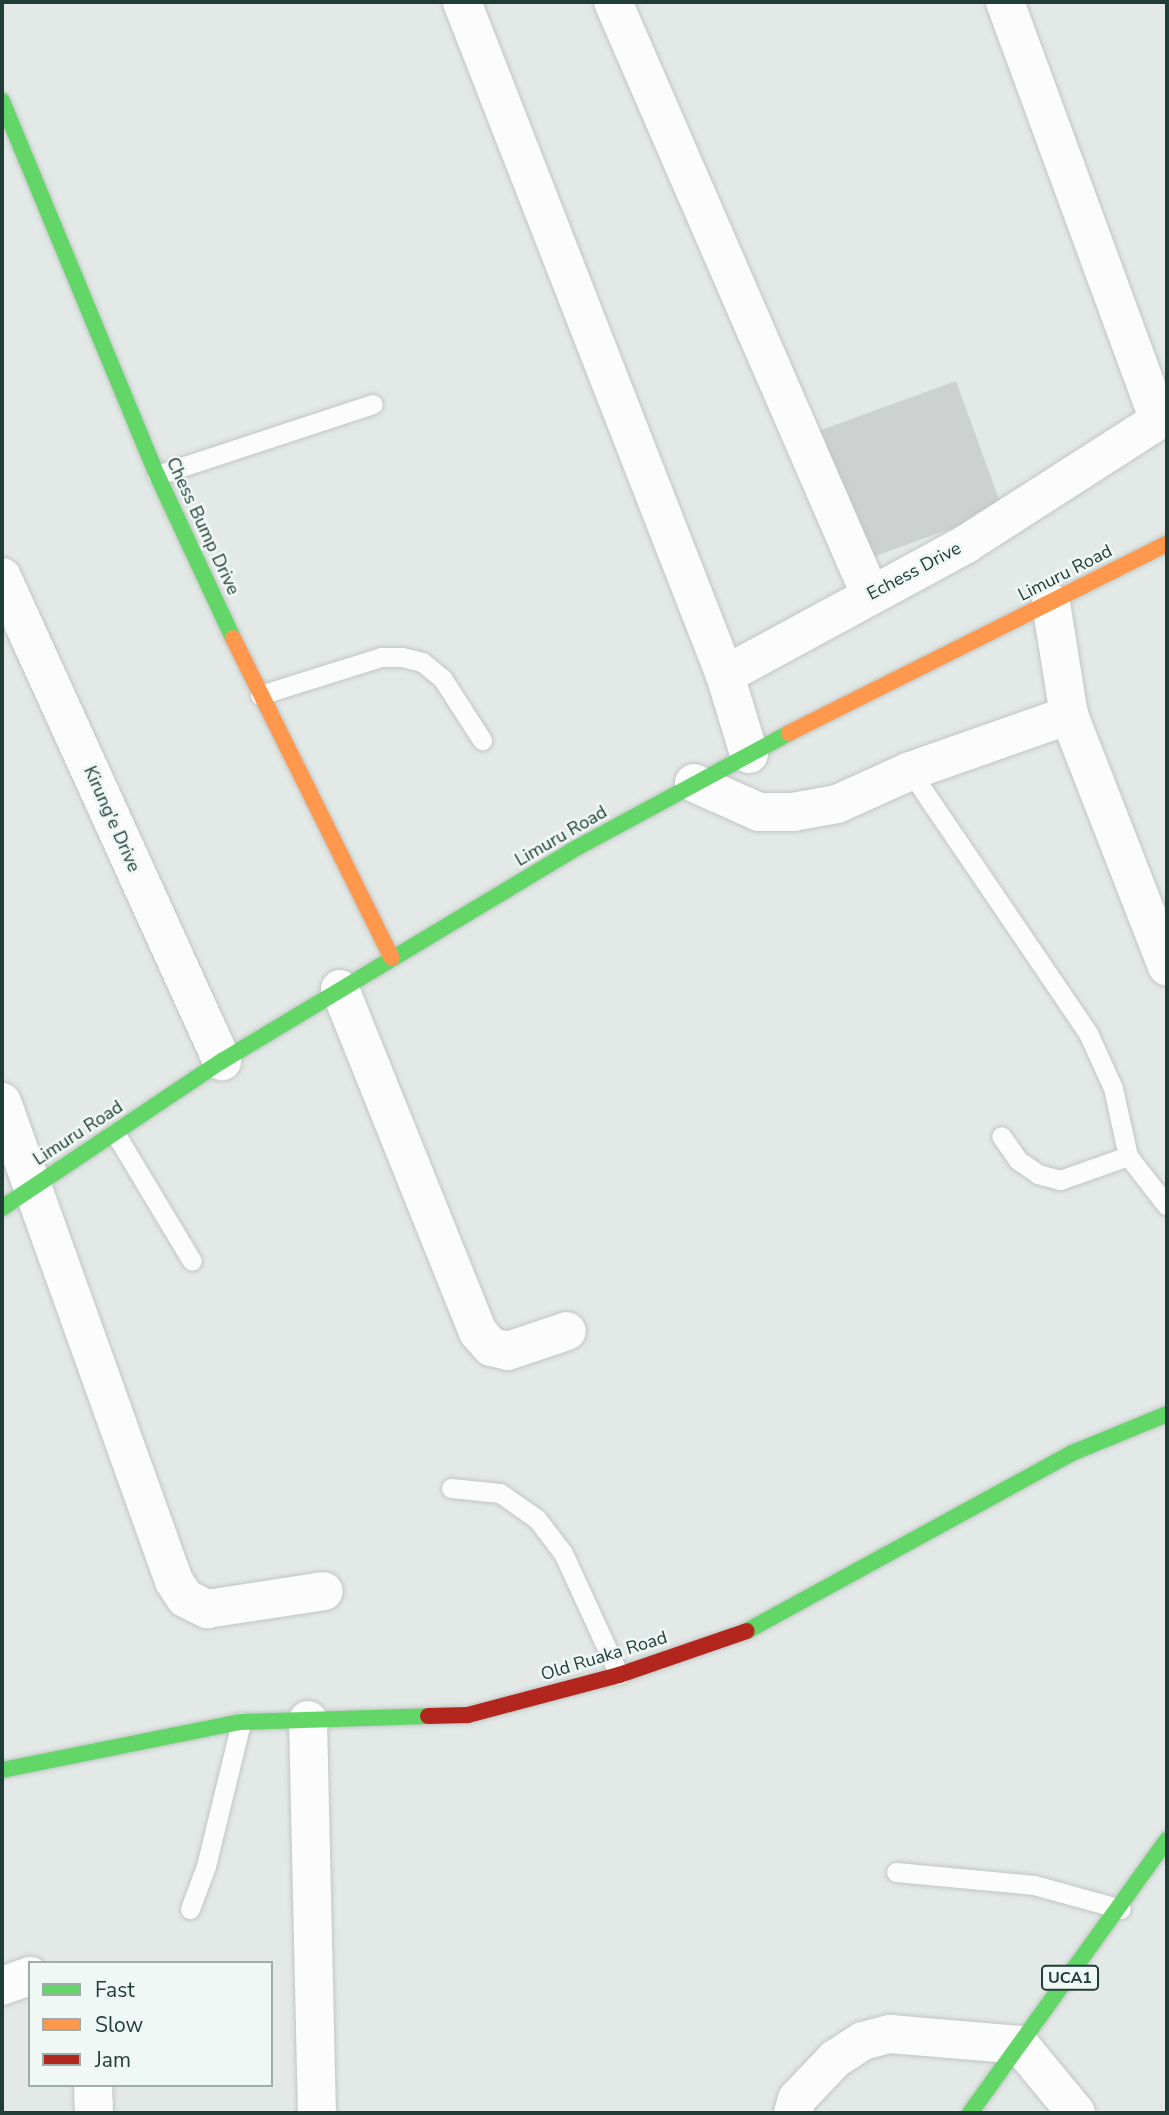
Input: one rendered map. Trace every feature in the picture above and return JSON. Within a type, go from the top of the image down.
[{"type":"street","points":[[462,2],[725,676],[749,754]]},
{"type":"street","points":[[612,2],[870,594]]},
{"type":"street","points":[[1005,2],[1163,418]]},
{"type":"street","name":"Chess Bump Drive","points":[[2,101],[157,475],[260,695],[392,958]]},
{"type":"street","name":"Echess Drive","points":[[725,676],[870,594],[966,544],[1163,418]]},
{"type":"street","name":"Limuru Road","points":[[15,1198],[222,1061],[392,958],[694,783],[1167,544]]},
{"type":"street","name":"Kirung'e Drive","points":[[2,577],[222,1061]]},
{"type":"street","points":[[1051,603],[1069,715],[1167,967]]},
{"type":"street","points":[[694,783],[759,812],[793,812],[836,804],[910,771],[1069,715]]},
{"type":"street","points":[[340,989],[478,1332],[491,1347],[508,1351],[567,1331]]},
{"type":"street","points":[[2,1102],[15,1198],[174,1581],[186,1598],[207,1609],[324,1591]]},
{"type":"street","name":"Old Ruaka Road","points":[[2,1770],[241,1722],[468,1715],[619,1675],[764,1625],[1072,1453],[1167,1414]]},
{"type":"street","points":[[308,1720],[317,2113]]},
{"type":"street","name":"UCA1","points":[[970,2113],[1121,1909],[1167,1840]]},
{"type":"street","points":[[2,1986],[28,1977]]},
{"type":"street","points":[[793,2113],[797,2099],[835,2059],[863,2041],[890,2034],[922,2034],[1020,2045],[1076,2113]]},
{"type":"street","points":[[93,2087],[94,2113]]},
{"type":"lane","points":[[157,475],[373,404]]},
{"type":"lane","points":[[260,695],[381,657],[402,657],[422,663],[442,678],[482,740]]},
{"type":"lane","points":[[910,771],[1088,1033],[1113,1088],[1128,1156],[1167,1206]]},
{"type":"lane","points":[[115,1133],[192,1261]]},
{"type":"lane","points":[[1000,1136],[1018,1160],[1038,1174],[1060,1180],[1128,1156]]},
{"type":"lane","points":[[451,1488],[500,1493],[537,1519],[563,1553],[619,1675]]},
{"type":"lane","points":[[190,1909],[206,1866],[241,1722]]},
{"type":"lane","points":[[896,1872],[1034,1885],[1121,1909]]},
{"type":"building","points":[[956,381],[1003,510],[864,560],[817,432]]},
{"type":"traffic: fast","points":[[2,101],[157,475],[233,638]]},
{"type":"traffic: fast","points":[[2,1208],[222,1061],[571,851],[789,733]]},
{"type":"traffic: fast","points":[[747,1631],[1072,1453],[1167,1414]]},
{"type":"traffic: fast","points":[[2,1770],[241,1722],[428,1716]]},
{"type":"traffic: fast","points":[[970,2113],[1167,1840]]},
{"type":"traffic: slow","points":[[789,733],[1167,544]]},
{"type":"traffic: slow","points":[[233,638],[392,958]]},
{"type":"traffic: jam","points":[[428,1716],[468,1715],[619,1675],[747,1631]]}]
